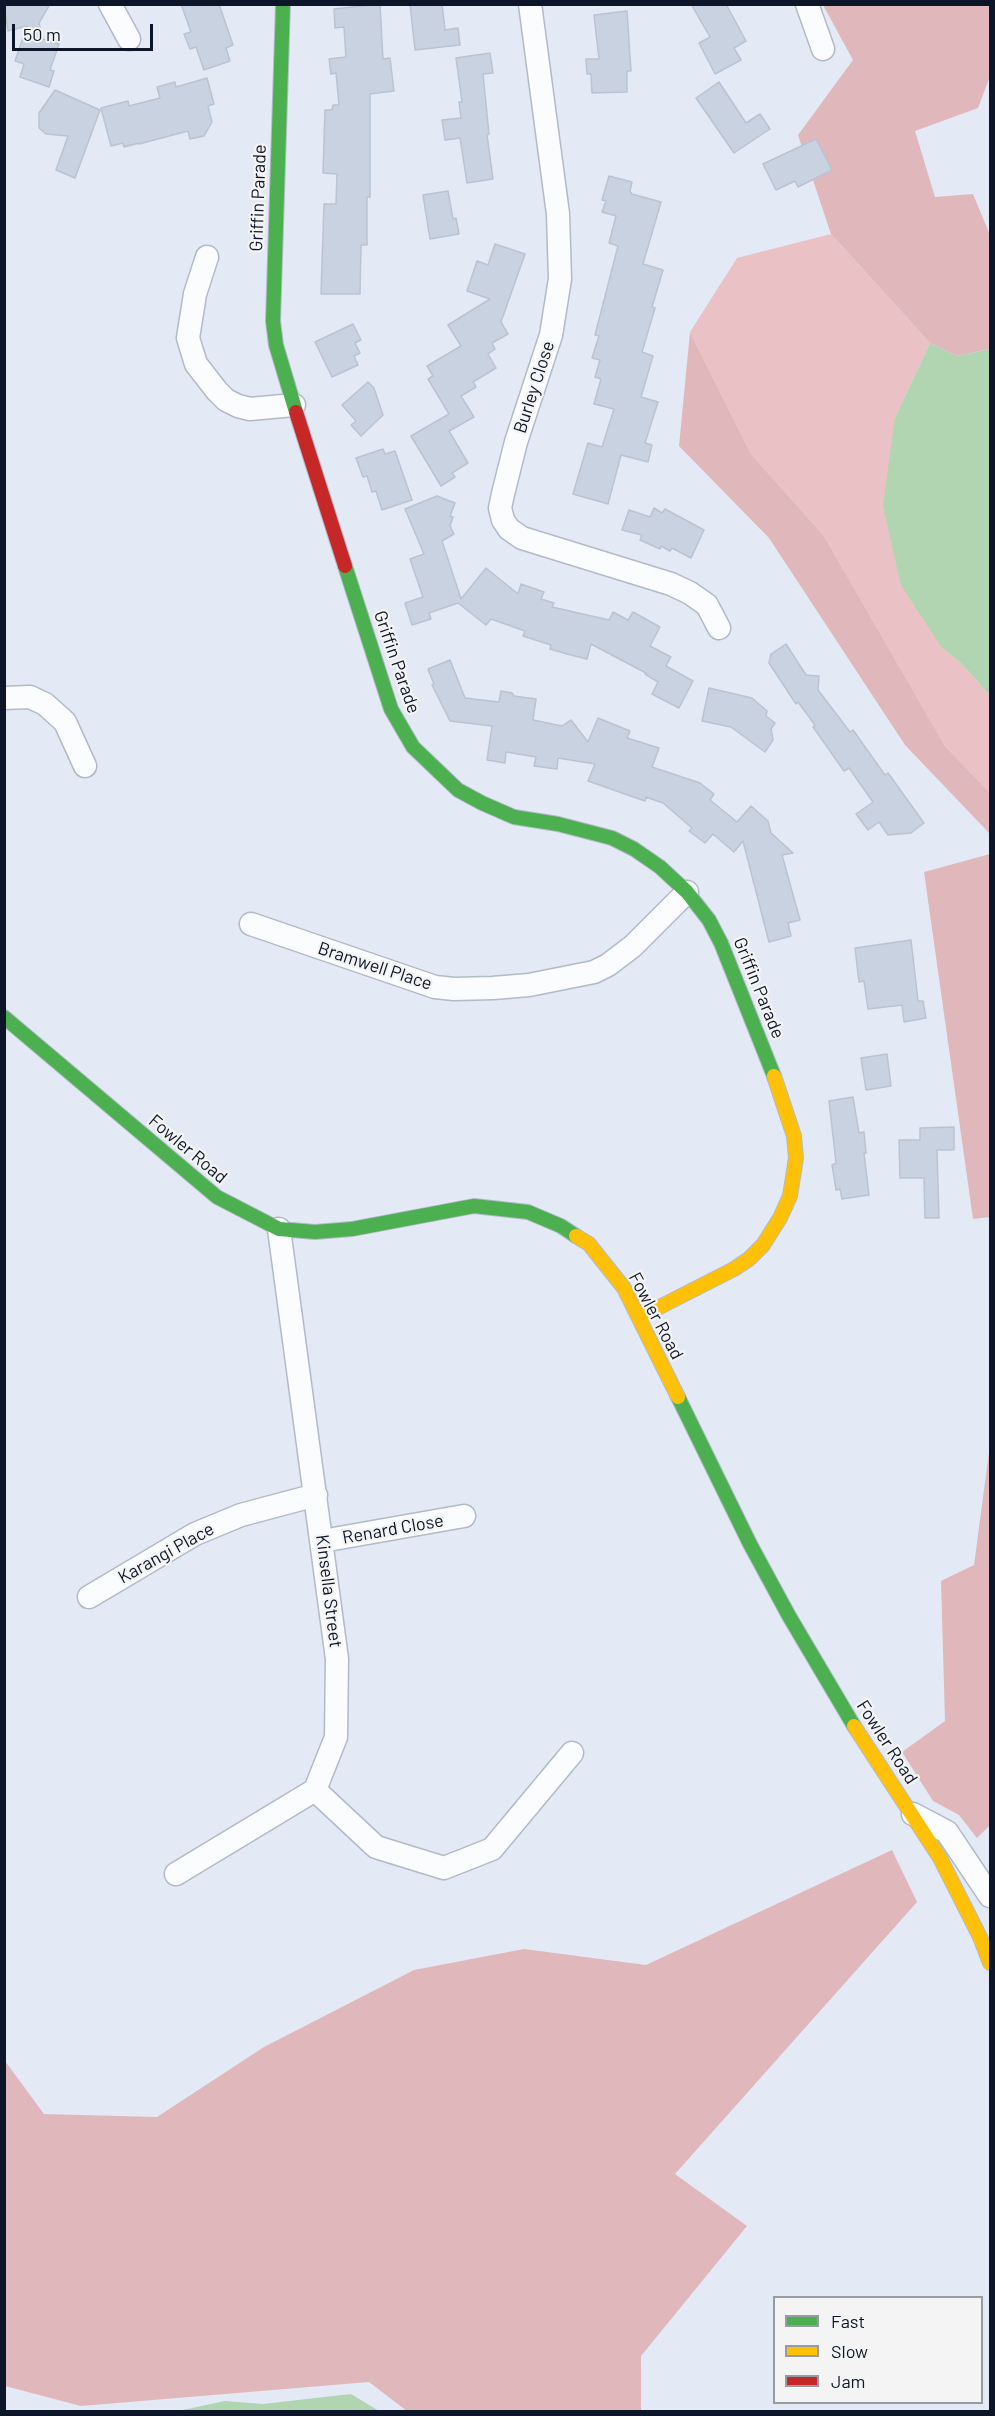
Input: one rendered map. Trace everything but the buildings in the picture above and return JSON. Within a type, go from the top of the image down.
[{"type":"street","points":[[110,4],[129,39]]},
{"type":"street","name":"Griffin Parade","points":[[283,4],[273,321],[276,345],[391,709],[413,747],[458,790],[514,817],[558,824],[612,838],[634,849],[660,867],[687,892],[709,920],[721,943],[776,1079],[794,1136],[796,1158],[794,1181],[790,1196],[772,1233],[749,1259],[734,1269],[640,1317]]},
{"type":"street","name":"Burley Close","points":[[530,4],[558,214],[560,279],[551,335],[516,441],[503,494],[500,508],[503,520],[509,529],[522,538],[690,593],[707,605],[718,628]]},
{"type":"street","points":[[807,4],[823,49]]},
{"type":"street","points":[[207,257],[195,294],[188,338],[196,364],[217,391],[226,400],[238,406],[250,409],[294,405]]},
{"type":"street","points":[[4,698],[30,697],[45,704],[65,722],[85,766]]},
{"type":"street","name":"Bramwell Place","points":[[251,924],[435,987],[493,988],[529,985],[594,972],[608,965],[633,946],[687,892]]},
{"type":"street","name":"Fowler Road","points":[[4,1017],[217,1197],[242,1213],[279,1229],[315,1232],[352,1229],[474,1206],[528,1212],[561,1226],[589,1244],[624,1288],[789,1616],[847,1715],[939,1858],[980,1937],[990,1963]]},
{"type":"street","name":"Kinsella Street","points":[[279,1229],[338,1659],[336,1737],[315,1790]]},
{"type":"street","name":"Karangi Place","points":[[89,1598],[195,1534],[242,1515],[316,1495]]},
{"type":"street","name":"Renard Close","points":[[322,1541],[464,1516]]},
{"type":"street","points":[[176,1874],[315,1790],[376,1847],[444,1868],[492,1850],[572,1753]]},
{"type":"street","points":[[912,1813],[946,1832],[990,1896]]},
{"type":"shaded area","points":[[823,5],[990,5],[990,76],[978,108],[915,131],[935,197],[973,194],[990,235],[990,349],[957,356],[930,343],[831,234],[798,135],[853,60]]},
{"type":"shaded area","points":[[831,234],[930,343],[895,418],[942,648],[960,662],[990,695],[990,793],[945,746],[824,536],[751,454],[690,332],[737,258]]},
{"type":"shaded area","points":[[690,332],[751,454],[824,536],[945,746],[990,793],[990,834],[905,745],[769,538],[679,446]]},
{"type":"shaded area","points":[[930,343],[957,356],[990,349],[990,695],[960,662],[942,648],[901,585],[883,506],[895,418]]},
{"type":"shaded area","points":[[990,854],[990,1217],[973,1219],[924,872]]},
{"type":"shaded area","points":[[990,1445],[990,1825],[977,1838],[959,1815],[933,1801],[902,1752],[945,1721],[941,1581],[974,1565]]},
{"type":"shaded area","points":[[892,1850],[917,1902],[675,2174],[747,2226],[641,2356],[641,2411],[407,2411],[369,2382],[81,2406],[5,2386],[5,2061],[44,2114],[157,2117],[264,2047],[414,1970],[524,1949],[646,1965]]},
{"type":"shaded area","points":[[351,2394],[379,2411],[178,2411],[225,2401],[263,2404]]},
{"type":"traffic: fast","points":[[283,4],[273,321],[276,345],[296,412]]},
{"type":"traffic: fast","points":[[345,566],[391,709],[413,747],[458,790],[482,803],[514,817],[558,824],[612,838],[634,849],[660,867],[687,892],[709,920],[721,943],[774,1076]]},
{"type":"traffic: fast","points":[[4,1017],[217,1197],[279,1229],[315,1232],[352,1229],[474,1206],[528,1212],[561,1226],[576,1236]]},
{"type":"traffic: fast","points":[[678,1397],[750,1544],[789,1616],[854,1726]]},
{"type":"traffic: slow","points":[[640,1317],[749,1259],[763,1245],[780,1218],[790,1196],[796,1158],[794,1136],[774,1076]]},
{"type":"traffic: slow","points":[[576,1236],[589,1244],[624,1288],[678,1397]]},
{"type":"traffic: slow","points":[[854,1726],[940,1858],[980,1937],[990,1963]]},
{"type":"traffic: jam","points":[[296,412],[345,566]]}]
